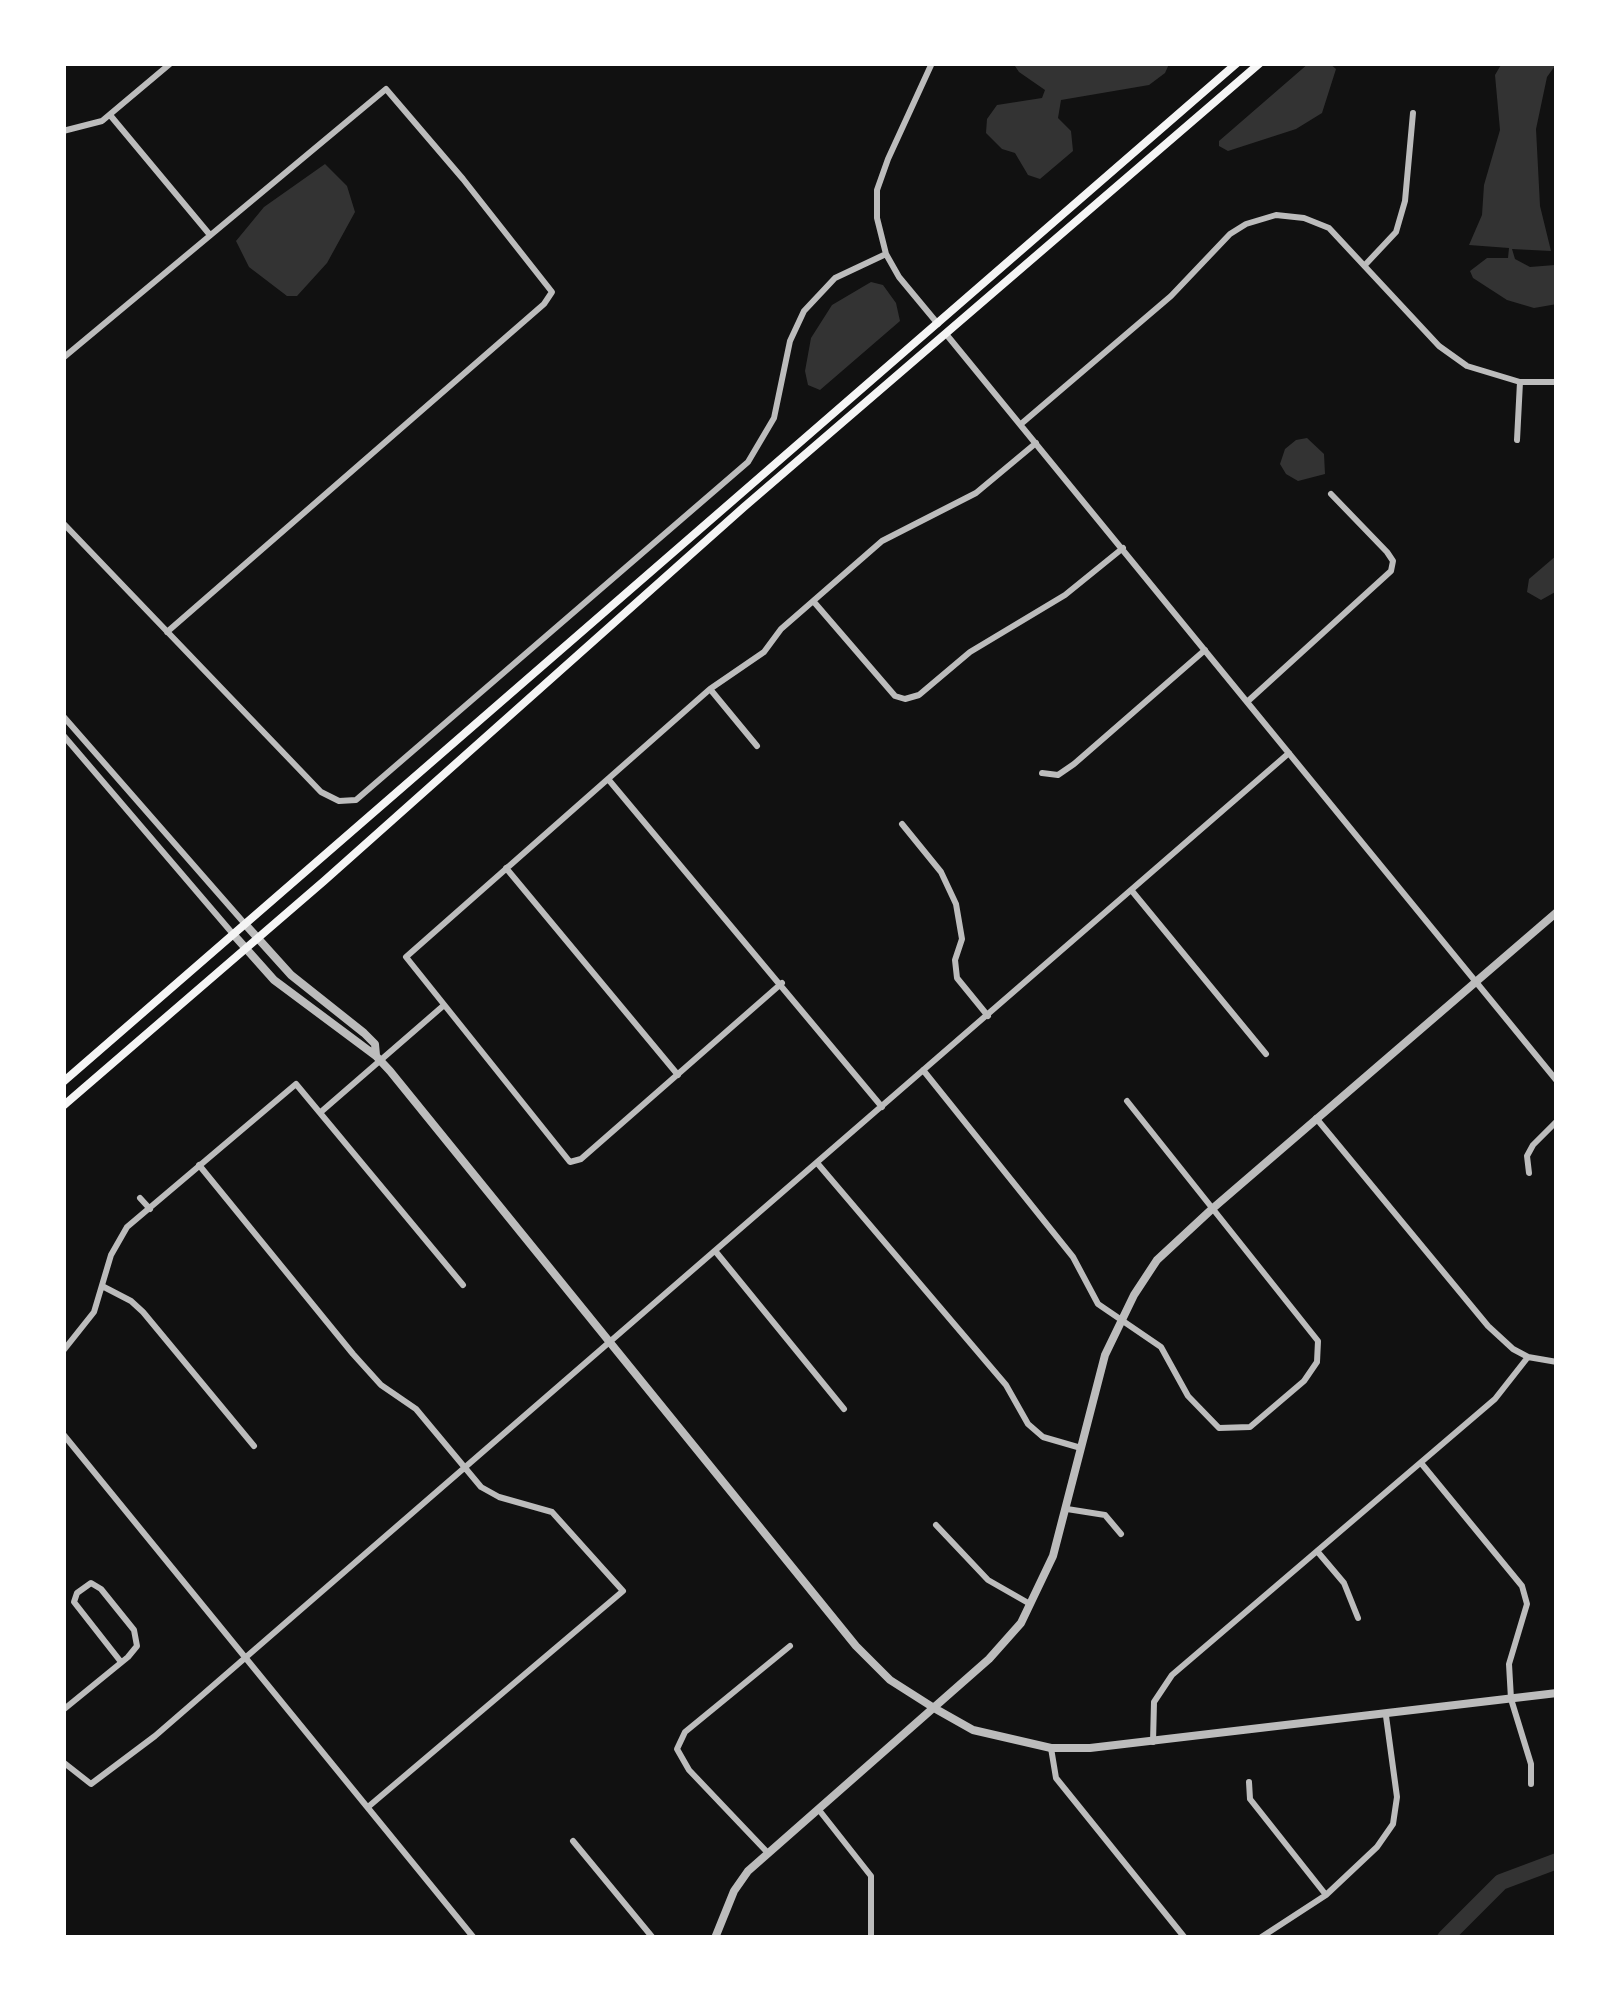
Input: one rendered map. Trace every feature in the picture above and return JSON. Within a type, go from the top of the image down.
[{"type":"main road","points":[[63,1082],[1237,63]]},
{"type":"main road","points":[[63,1106],[744,507],[1260,63]]},
{"type":"street","points":[[63,131],[82,129],[110,115],[171,63]]},
{"type":"street","points":[[932,63],[877,190],[877,218],[886,254],[899,277],[938,324]]},
{"type":"street","points":[[63,358],[386,89],[552,292],[544,304],[167,632]]},
{"type":"street","points":[[1365,265],[1396,232],[1405,201],[1414,113]]},
{"type":"street","points":[[110,115],[210,235]]},
{"type":"street","points":[[1021,424],[1171,296],[1218,244],[1246,224],[1276,215],[1304,218],[1329,228],[1452,356],[1488,375],[1520,382],[1557,382]]},
{"type":"street","points":[[63,524],[321,792],[339,800],[356,800],[748,462],[774,418],[790,341],[804,311],[836,278],[886,254]]},
{"type":"street","points":[[946,334],[1557,1081]]},
{"type":"street","points":[[1517,440],[1520,382]]},
{"type":"street","points":[[782,983],[581,1159],[571,1162],[406,957],[710,689],[764,652],[781,629],[882,541],[976,493],[1036,443]]},
{"type":"street","points":[[1247,702],[1391,572],[1393,561],[1387,552],[1331,494]]},
{"type":"street","points":[[814,602],[895,696],[905,699],[919,695],[970,652],[1065,595],[1123,548]]},
{"type":"street","points":[[1042,772],[1058,775],[1074,764],[1205,650]]},
{"type":"street","points":[[710,689],[757,746]]},
{"type":"street","points":[[63,716],[256,938],[290,975],[364,1033],[375,1044],[378,1059]]},
{"type":"street","points":[[63,735],[244,948],[284,988],[378,1059],[856,1646],[890,1680],[974,1730],[1051,1748],[1153,1742],[1557,1693]]},
{"type":"street","points":[[63,1762],[91,1784],[155,1736],[1289,754]]},
{"type":"street","points":[[608,779],[882,1107]]},
{"type":"street","points":[[902,824],[941,872],[956,904],[962,939],[955,960],[957,978],[988,1016]]},
{"type":"street","points":[[506,868],[678,1075]]},
{"type":"street","points":[[1132,891],[1266,1054]]},
{"type":"street","points":[[715,1938],[734,1892],[766,1852],[989,1659],[1021,1623],[1043,1582],[1067,1508],[1105,1355],[1157,1260],[1557,912]]},
{"type":"street","points":[[322,1111],[443,1006]]},
{"type":"street","points":[[923,1070],[1073,1257],[1098,1304],[1161,1347],[1188,1396],[1219,1428],[1250,1427],[1304,1381],[1317,1362],[1318,1341],[1127,1101]]},
{"type":"street","points":[[63,1351],[94,1312],[120,1237],[296,1084],[464,1285]]},
{"type":"street","points":[[1316,1118],[1488,1326],[1528,1357],[1557,1362]]},
{"type":"street","points":[[1528,1173],[1527,1156],[1533,1144],[1557,1121]]},
{"type":"street","points":[[818,1164],[1006,1384],[1028,1424],[1043,1437],[1081,1448]]},
{"type":"street","points":[[199,1165],[353,1354],[381,1385],[416,1408],[481,1486],[499,1497],[552,1512],[623,1591],[368,1807]]},
{"type":"street","points":[[140,1198],[149,1209]]},
{"type":"street","points":[[716,1252],[844,1409]]},
{"type":"street","points":[[104,1287],[142,1312],[254,1446]]},
{"type":"street","points":[[1153,1742],[1154,1702],[1165,1683],[1495,1399],[1528,1357]]},
{"type":"street","points":[[63,1434],[474,1938]]},
{"type":"street","points":[[1421,1463],[1522,1586],[1527,1604],[1509,1664],[1511,1699],[1531,1764],[1531,1784]]},
{"type":"street","points":[[1067,1508],[1105,1515],[1121,1534]]},
{"type":"street","points":[[936,1525],[988,1580],[1030,1604]]},
{"type":"street","points":[[1317,1551],[1344,1583],[1358,1618]]},
{"type":"street","points":[[63,1710],[121,1663],[136,1646],[137,1635],[101,1588],[91,1583],[77,1593],[74,1602],[121,1663]]},
{"type":"street","points":[[766,1852],[688,1770],[678,1751],[685,1732],[790,1646]]},
{"type":"street","points":[[1260,1938],[1326,1895],[1377,1847],[1393,1824],[1397,1797],[1386,1716]]},
{"type":"street","points":[[1051,1748],[1056,1778],[1185,1938]]},
{"type":"street","points":[[1249,1782],[1250,1798],[1326,1895]]},
{"type":"street","points":[[817,1808],[871,1876],[871,1938]]},
{"type":"street","points":[[572,1841],[653,1938]]},
{"type":"shaded area","points":[[1013,63],[1169,64],[1149,85],[1061,100],[1058,118],[1071,131],[1073,151],[1040,179],[1028,175],[1015,153],[1002,149],[986,133],[987,119],[997,105],[1042,98],[1045,90]]},
{"type":"shaded area","points":[[1309,63],[1329,63],[1336,69],[1322,113],[1296,129],[1228,151],[1219,146],[1219,141]]},
{"type":"shaded area","points":[[1502,63],[1557,63],[1547,77],[1536,129],[1540,206],[1551,251],[1512,249],[1515,259],[1530,267],[1555,265],[1557,304],[1534,308],[1507,300],[1473,278],[1470,271],[1487,258],[1508,258],[1509,248],[1469,245],[1482,215],[1484,185],[1500,130],[1495,75]]},
{"type":"shaded area","points":[[325,164],[347,186],[355,212],[327,263],[297,296],[287,296],[249,267],[236,241],[264,207]]},
{"type":"shaded area","points":[[871,282],[883,285],[896,303],[900,321],[820,390],[808,385],[805,371],[811,338],[832,305]]},
{"type":"shaded area","points":[[1307,438],[1324,454],[1325,474],[1298,481],[1280,464],[1285,449]]},
{"type":"shaded area","points":[[1557,555],[1557,591],[1541,600],[1527,592],[1529,579]]},
{"type":"waterway","points":[[1445,1938],[1501,1882],[1557,1861]]}]
